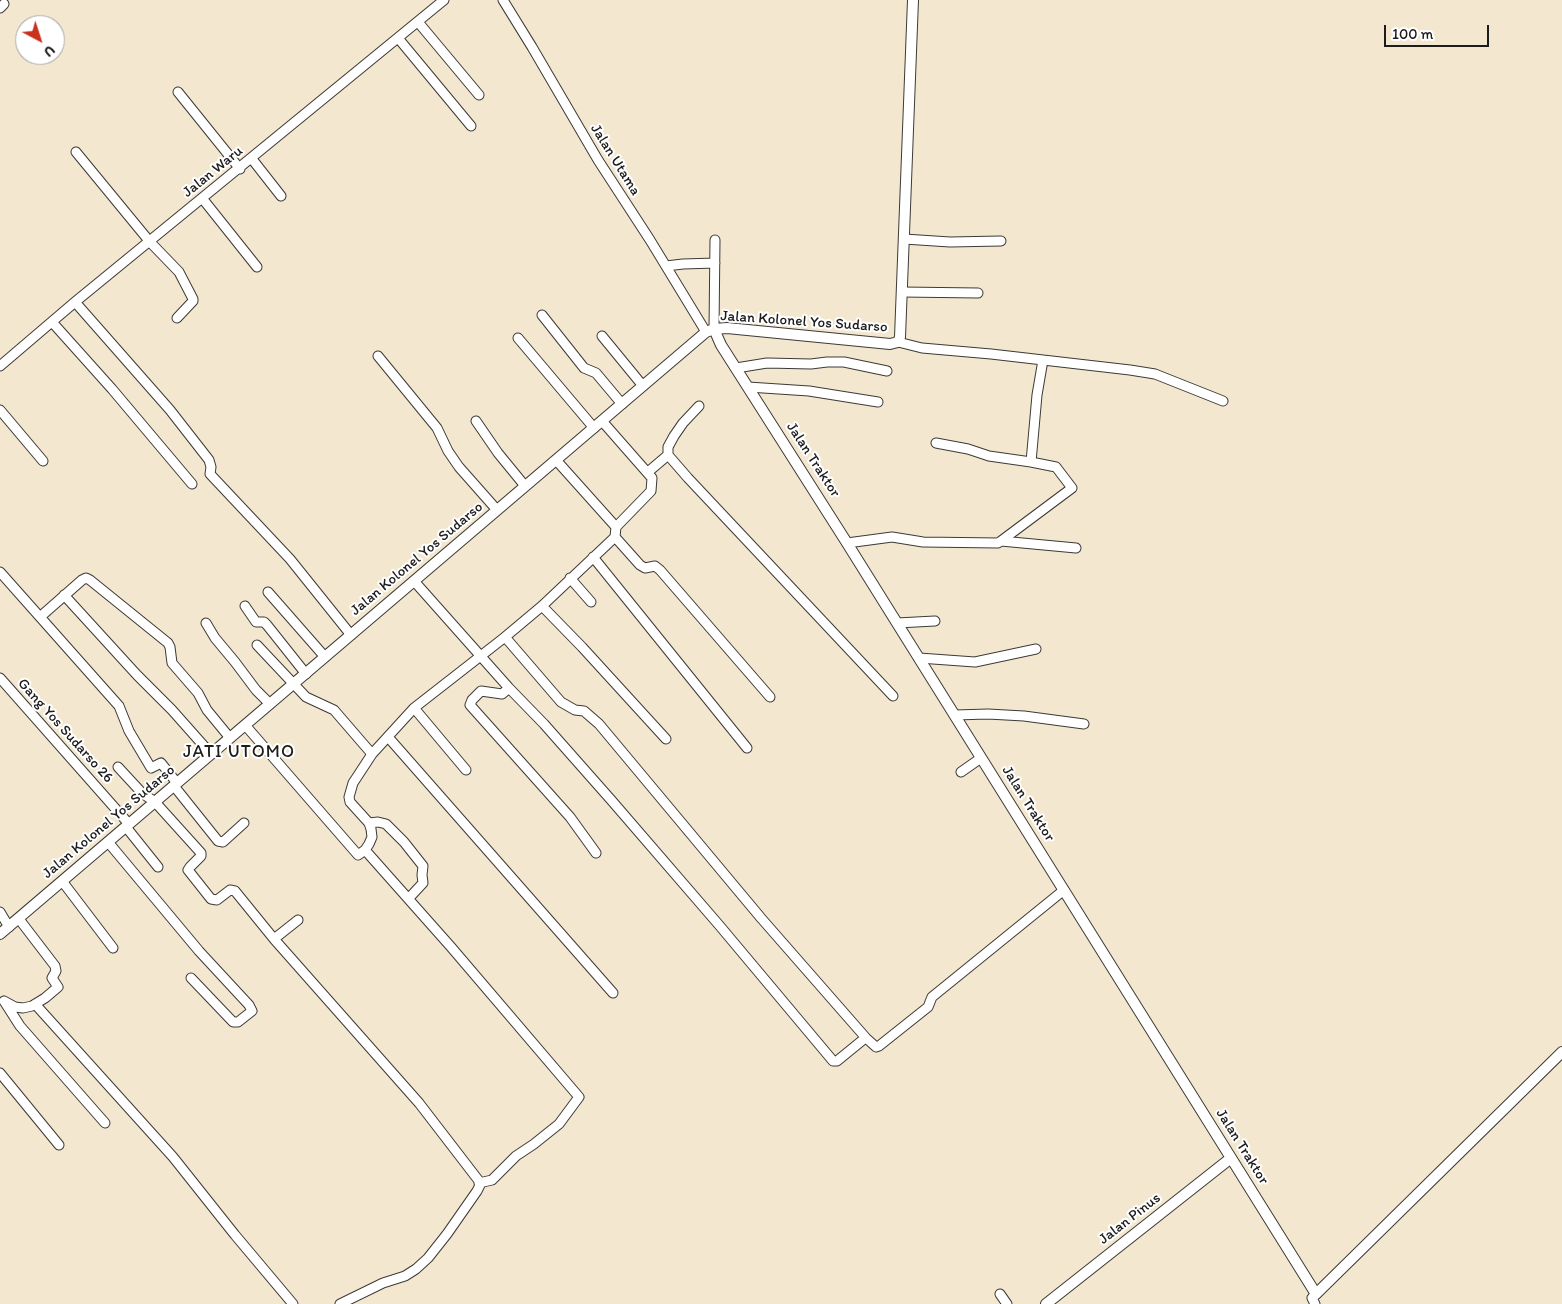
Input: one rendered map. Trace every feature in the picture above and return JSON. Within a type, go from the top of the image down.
[{"type":"street","name":"Jalan Waru","points":[[0,366],[444,0]]},
{"type":"street","name":"Jalan Utama","points":[[503,0],[598,160],[710,331]]},
{"type":"street","points":[[913,0],[902,292],[900,337],[898,342],[922,348],[991,354],[1156,374],[1223,400]]},
{"type":"street","points":[[418,22],[479,95]]},
{"type":"street","points":[[398,38],[471,126]]},
{"type":"street","points":[[178,92],[240,168]]},
{"type":"street","points":[[76,152],[150,242],[179,272],[193,301],[177,318]]},
{"type":"street","points":[[252,159],[281,196]]},
{"type":"street","points":[[202,198],[256,267]]},
{"type":"street","points":[[904,238],[950,242],[1001,241]]},
{"type":"street","points":[[710,331],[715,240]]},
{"type":"street","points":[[666,266],[715,263]]},
{"type":"street","points":[[902,292],[978,293]]},
{"type":"street","points":[[76,302],[170,410],[209,460],[210,474],[290,559],[351,635]]},
{"type":"street","points":[[542,315],[584,368],[596,373],[622,404]]},
{"type":"street","points":[[52,322],[112,389],[192,484]]},
{"type":"street","name":"Jalan Kolonel Yos Sudarso","points":[[0,934],[598,424],[710,331],[727,328],[890,344],[898,342]]},
{"type":"street","name":"Jalan Traktor","points":[[710,331],[736,368],[920,658],[1231,1158],[1316,1299]]},
{"type":"street","points":[[602,336],[643,386]]},
{"type":"street","points":[[245,725],[310,801],[347,840],[358,855],[365,850],[372,837],[369,823],[350,802],[349,797],[353,783],[372,754],[414,708],[506,637],[542,606],[615,537],[616,527],[651,491],[652,478],[648,472],[598,424],[518,338]]},
{"type":"street","points":[[378,356],[437,428],[448,451],[459,467],[497,510]]},
{"type":"street","points":[[1031,462],[1037,395],[1044,360]]},
{"type":"street","points":[[736,368],[767,363],[812,364],[844,362],[887,371]]},
{"type":"street","points":[[748,387],[809,391],[878,402]]},
{"type":"street","points":[[699,406],[674,436],[668,447],[668,455],[893,696]]},
{"type":"street","points":[[0,410],[43,461]]},
{"type":"street","points":[[476,421],[498,454],[525,486]]},
{"type":"street","points":[[847,543],[892,537],[924,542],[998,543],[1072,488],[1056,467],[989,456],[968,449],[936,443]]},
{"type":"street","points":[[648,472],[668,455]]},
{"type":"street","points":[[556,460],[616,527]]},
{"type":"street","points":[[615,537],[640,566],[645,568],[655,566],[660,570],[770,697]]},
{"type":"street","points":[[1001,541],[1076,548]]},
{"type":"street","points":[[593,556],[747,748]]},
{"type":"street","points":[[0,572],[119,706],[129,731],[151,768],[161,763],[218,841],[223,842],[244,823]]},
{"type":"street","points":[[40,617],[86,578],[168,643],[172,663],[198,693],[207,710],[230,738]]},
{"type":"street","points":[[570,578],[591,602]]},
{"type":"street","points":[[414,581],[509,688],[544,724],[706,910],[831,1061],[837,1061],[861,1040],[866,1038]]},
{"type":"street","points":[[268,592],[325,657]]},
{"type":"street","points":[[64,595],[211,754]]},
{"type":"street","points":[[245,606],[256,622],[264,622],[267,625],[306,674]]},
{"type":"street","points":[[542,606],[666,739]]},
{"type":"street","points":[[898,623],[935,621]]},
{"type":"street","points":[[206,623],[221,646],[236,662],[256,690],[270,704]]},
{"type":"street","points":[[506,637],[561,702],[575,710],[584,711],[599,724],[761,918],[874,1046],[879,1046],[928,1007],[932,997],[1064,890]]},
{"type":"street","points":[[257,645],[309,699],[334,710],[372,754]]},
{"type":"street","points":[[920,658],[975,662],[1036,650]]},
{"type":"street","name":"Gang Yos Sudarso 26","points":[[0,678],[127,826],[158,867]]},
{"type":"street","points":[[509,688],[502,694],[481,692],[472,700],[470,705],[570,817],[596,853]]},
{"type":"street","points":[[414,708],[466,770]]},
{"type":"street","points":[[955,715],[1024,716],[1084,724]]},
{"type":"street","points":[[388,738],[613,993]]},
{"type":"street","points":[[961,772],[981,758]]},
{"type":"street","points":[[118,767],[142,793],[156,802],[201,853],[201,856],[188,870],[210,899],[215,901],[230,890],[234,890],[274,939],[419,1103],[479,1183]]},
{"type":"street","points":[[369,823],[378,822],[390,827],[423,866],[422,875],[424,882],[409,898]]},
{"type":"street","points":[[108,842],[199,950],[249,1004],[252,1011],[238,1022],[233,1022],[190,978]]},
{"type":"street","points":[[365,850],[409,898],[578,1097],[559,1124],[516,1156],[492,1180],[479,1183]]},
{"type":"street","points":[[62,881],[113,948]]},
{"type":"street","points":[[0,912],[9,927]]},
{"type":"street","points":[[2,1000],[15,1007],[23,1008],[35,1004],[58,988],[58,985],[52,978],[56,967],[18,919]]},
{"type":"street","points":[[274,939],[298,920]]},
{"type":"street","points":[[2,1000],[20,1026],[104,1123]]},
{"type":"street","points":[[35,1004],[173,1157],[234,1235],[293,1304]]},
{"type":"street","points":[[1316,1299],[1562,1052]]},
{"type":"street","points":[[0,1073],[59,1145]]},
{"type":"street","name":"Jalan Pinus","points":[[1046,1304],[1231,1158]]},
{"type":"street","points":[[340,1304],[383,1283],[405,1276],[416,1269],[428,1258],[447,1234],[477,1191],[479,1183]]},
{"type":"street","points":[[1000,1294],[1007,1304]]},
{"type":"district","name":"JATI UTOMO","points":[[239,752]]}]
